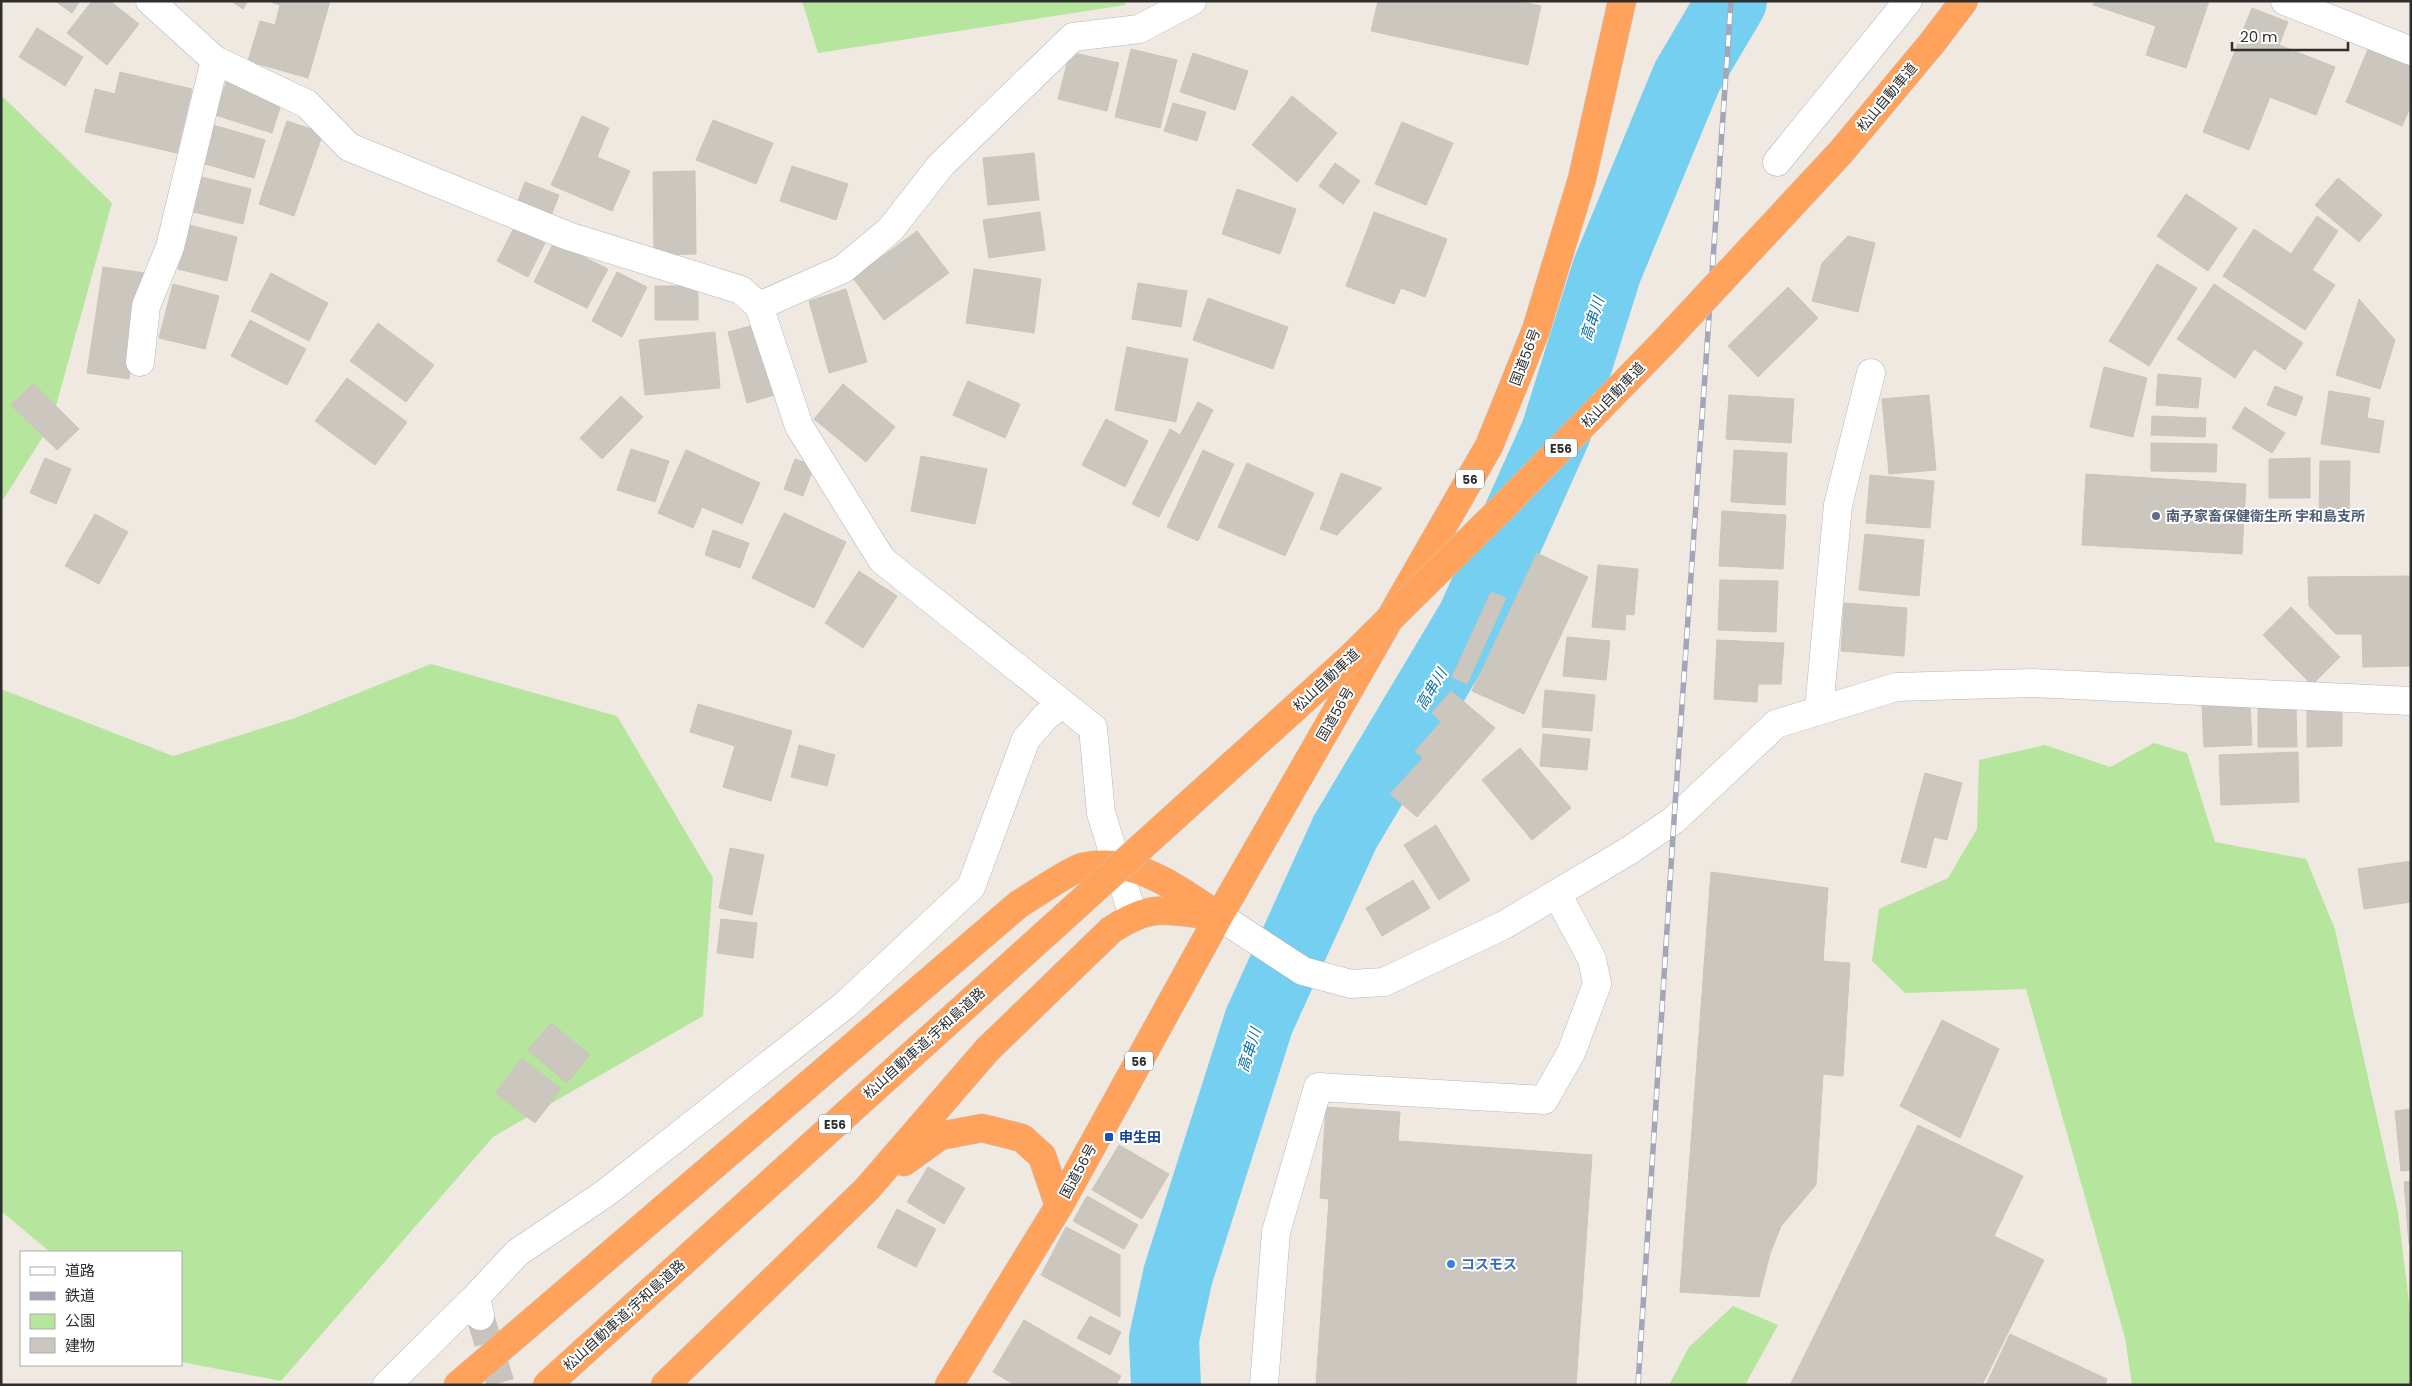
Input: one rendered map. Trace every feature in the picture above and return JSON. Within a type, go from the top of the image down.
[{"type":"highway","name":"国道56号","points":[[950,1385],[1059,1206],[1219,916],[1489,446],[1536,330],[1582,179],[1622,1]]},
{"type":"highway","name":"松山自動車道","points":[[1121,863],[1349,660],[1506,504],[1664,342],[1841,152],[1932,43],[1964,1]]},
{"type":"highway","points":[[458,1385],[1019,904],[1081,867],[1121,863],[1160,878],[1219,916]]},
{"type":"highway","name":"松山自動車道;宇和島道路","points":[[546,1385],[1121,863]]},
{"type":"highway","points":[[665,1385],[867,1189],[987,1050],[1111,930],[1133,916],[1157,909],[1219,916]]},
{"type":"highway","points":[[867,1189],[940,1136],[982,1128],[1022,1138],[1042,1156],[1059,1206]]},
{"type":"street","points":[[150,1],[215,60],[307,104],[349,147],[568,236],[741,290],[760,306],[799,426],[882,560],[1093,728],[1101,813],[1121,863],[1133,916]]},
{"type":"street","points":[[760,306],[843,268],[890,230],[941,165],[1073,37],[1139,29],[1192,1]]},
{"type":"street","points":[[1777,162],[1908,1]]},
{"type":"street","points":[[2285,1],[2411,51]]},
{"type":"street","points":[[140,362],[146,306],[170,247],[215,60]]},
{"type":"street","points":[[1819,710],[1838,505],[1872,373]]},
{"type":"street","points":[[1219,916],[1303,971],[1351,984],[1384,982],[1504,925],[1630,850],[1674,820],[1776,724],[1896,687],[2033,683],[2411,701]]},
{"type":"street","points":[[387,1385],[478,1306],[517,1253],[607,1192],[845,1005],[971,887],[1026,739],[1046,716],[1061,704]]},
{"type":"street","points":[[1264,1385],[1276,1232],[1318,1087],[1544,1100],[1570,1053],[1597,984],[1592,958],[1556,894]]},
{"type":"green space","points":[[802,1],[1126,1],[1125,5],[818,53]]},
{"type":"green space","points":[[1,95],[112,203],[51,424],[1,503]]},
{"type":"green space","points":[[431,664],[617,716],[713,878],[703,1016],[493,1137],[281,1381],[182,1362],[182,1251],[49,1251],[1,1211],[1,689],[173,756],[295,718]]},
{"type":"green space","points":[[2154,743],[2187,753],[2215,842],[2306,859],[2335,929],[2398,1212],[2411,1319],[2411,1385],[2132,1385],[2125,1338],[2026,989],[1905,993],[1872,961],[1879,909],[1948,878],[1977,829],[1979,760],[2045,745],[2110,767]]},
{"type":"green space","points":[[1733,1306],[1778,1325],[1745,1385],[1669,1385],[1689,1347]]},
{"type":"building","points":[[55,1],[80,1],[72,13]]},
{"type":"building","points":[[92,1],[110,1],[139,24],[107,65],[67,33]]},
{"type":"building","points":[[231,1],[248,1],[243,9]]},
{"type":"building","points":[[268,1],[330,1],[308,78],[248,61],[260,21],[275,25],[280,5]]},
{"type":"building","points":[[1378,1],[1517,1],[1541,6],[1528,65],[1371,31]]},
{"type":"building","points":[[2094,1],[2209,1],[2186,68],[2146,55],[2156,26],[2093,5]]},
{"type":"building","points":[[2252,8],[2288,22],[2279,45],[2335,67],[2316,115],[2270,97],[2249,150],[2203,132]]},
{"type":"building","points":[[37,28],[83,57],[65,86],[19,57]]},
{"type":"building","points":[[2369,47],[2411,65],[2411,106],[2402,126],[2346,102]]},
{"type":"building","points":[[1131,49],[1177,60],[1160,128],[1115,117]]},
{"type":"building","points":[[1070,52],[1119,63],[1107,111],[1058,99]]},
{"type":"building","points":[[1193,53],[1248,71],[1235,110],[1180,92]]},
{"type":"building","points":[[120,72],[192,89],[177,153],[85,132],[95,89],[115,94]]},
{"type":"building","points":[[227,80],[283,98],[272,133],[215,115]]},
{"type":"building","points":[[1292,96],[1337,133],[1297,182],[1252,145]]},
{"type":"building","points":[[1173,103],[1206,112],[1197,141],[1164,131]]},
{"type":"building","points":[[582,116],[609,128],[597,157],[630,171],[612,211],[551,185]]},
{"type":"building","points":[[713,120],[773,143],[756,184],[696,160]]},
{"type":"building","points":[[287,121],[323,133],[294,216],[259,204]]},
{"type":"building","points":[[1402,122],[1453,143],[1426,205],[1375,184]]},
{"type":"building","points":[[213,125],[265,140],[254,178],[202,163]]},
{"type":"building","points":[[1034,153],[1039,200],[988,205],[983,158]]},
{"type":"building","points":[[1335,163],[1360,181],[1343,204],[1319,186]]},
{"type":"building","points":[[792,166],[848,184],[836,220],[780,201]]},
{"type":"building","points":[[695,171],[696,254],[654,255],[653,172]]},
{"type":"building","points":[[202,177],[251,189],[243,224],[193,212]]},
{"type":"building","points":[[2338,178],[2382,215],[2359,242],[2315,205]]},
{"type":"building","points":[[525,182],[559,195],[551,216],[517,203]]},
{"type":"building","points":[[1237,189],[1296,209],[1280,254],[1222,234]]},
{"type":"building","points":[[2186,194],[2237,228],[2208,271],[2157,236]]},
{"type":"building","points":[[1040,212],[1045,250],[989,258],[983,220]]},
{"type":"building","points":[[1374,212],[1447,239],[1425,297],[1401,288],[1394,304],[1346,286]]},
{"type":"building","points":[[2317,216],[2338,231],[2312,270],[2335,285],[2305,330],[2223,276],[2254,229],[2291,254]]},
{"type":"building","points":[[189,225],[237,237],[227,281],[178,269]]},
{"type":"building","points":[[514,228],[545,243],[528,277],[497,261]]},
{"type":"building","points":[[917,231],[949,273],[884,320],[853,278]]},
{"type":"building","points":[[1848,236],[1875,243],[1858,312],[1812,301],[1822,263]]},
{"type":"building","points":[[554,242],[608,269],[587,308],[534,282]]},
{"type":"building","points":[[2157,264],[2197,288],[2149,366],[2109,341]]},
{"type":"building","points":[[103,267],[145,273],[129,379],[87,373]]},
{"type":"building","points":[[974,269],[1041,279],[1034,333],[966,323]]},
{"type":"building","points":[[617,272],[647,287],[622,337],[592,321]]},
{"type":"building","points":[[271,273],[328,303],[309,341],[251,311]]},
{"type":"building","points":[[1138,283],[1187,291],[1181,327],[1132,319]]},
{"type":"building","points":[[173,284],[219,296],[205,349],[159,338]]},
{"type":"building","points":[[2214,284],[2303,343],[2285,370],[2254,349],[2235,378],[2177,339]]},
{"type":"building","points":[[655,286],[698,286],[698,320],[655,320]]},
{"type":"building","points":[[1788,287],[1818,318],[1758,377],[1728,346]]},
{"type":"building","points":[[846,289],[867,362],[829,373],[809,301]]},
{"type":"building","points":[[1208,298],[1288,327],[1273,369],[1193,340]]},
{"type":"building","points":[[2359,299],[2395,340],[2380,389],[2336,375]]},
{"type":"building","points":[[250,320],[306,349],[287,385],[231,356]]},
{"type":"building","points":[[378,323],[434,365],[406,402],[350,361]]},
{"type":"building","points":[[758,324],[778,394],[747,403],[728,332]]},
{"type":"building","points":[[715,332],[720,388],[645,395],[639,340]]},
{"type":"building","points":[[1127,347],[1188,359],[1176,422],[1115,410]]},
{"type":"building","points":[[2104,367],[2147,378],[2133,437],[2090,427]]},
{"type":"building","points":[[2158,374],[2201,378],[2198,408],[2156,405]]},
{"type":"building","points":[[347,378],[407,422],[375,465],[315,421]]},
{"type":"building","points":[[968,381],[1020,404],[1005,438],[953,415]]},
{"type":"building","points":[[33,383],[79,429],[57,450],[11,405]]},
{"type":"building","points":[[843,384],[895,427],[866,462],[814,419]]},
{"type":"building","points":[[2275,386],[2303,397],[2296,416],[2267,405]]},
{"type":"building","points":[[2329,391],[2370,398],[2367,418],[2384,421],[2379,453],[2321,444]]},
{"type":"building","points":[[1729,395],[1794,399],[1791,443],[1726,439]]},
{"type":"building","points":[[1929,395],[1936,470],[1889,474],[1882,399]]},
{"type":"building","points":[[621,396],[643,417],[602,459],[580,438]]},
{"type":"building","points":[[1198,402],[1213,410],[1159,517],[1132,504],[1170,429],[1180,435]]},
{"type":"building","points":[[2245,407],[2285,433],[2272,453],[2232,428]]},
{"type":"building","points":[[2152,416],[2206,418],[2205,437],[2151,435]]},
{"type":"building","points":[[1106,419],[1148,441],[1125,487],[1082,465]]},
{"type":"building","points":[[2151,443],[2217,444],[2216,472],[2151,471]]},
{"type":"building","points":[[631,449],[669,461],[655,502],[617,490]]},
{"type":"building","points":[[686,450],[760,483],[742,524],[702,507],[693,528],[658,513]]},
{"type":"building","points":[[1203,450],[1234,464],[1198,541],[1167,527]]},
{"type":"building","points":[[1734,450],[1787,453],[1785,505],[1731,502]]},
{"type":"building","points":[[921,456],[987,469],[975,524],[911,511]]},
{"type":"building","points":[[45,458],[71,469],[56,504],[30,493]]},
{"type":"building","points":[[2310,458],[2310,498],[2269,498],[2269,459]]},
{"type":"building","points":[[795,459],[814,466],[803,496],[784,489]]},
{"type":"building","points":[[2320,461],[2350,461],[2349,518],[2319,518]]},
{"type":"building","points":[[1247,463],[1314,493],[1285,556],[1218,527]]},
{"type":"building","points":[[1341,473],[1382,488],[1337,535],[1320,529]]},
{"type":"building","points":[[2086,474],[2246,484],[2242,554],[2082,545]]},
{"type":"building","points":[[1870,475],[1934,481],[1930,528],[1866,523]]},
{"type":"building","points":[[1722,511],[1786,515],[1783,569],[1719,566]]},
{"type":"building","points":[[784,513],[846,542],[814,608],[752,578]]},
{"type":"building","points":[[95,514],[128,532],[99,584],[65,566]]},
{"type":"building","points":[[713,530],[749,543],[740,568],[705,555]]},
{"type":"building","points":[[1865,534],[1924,540],[1919,596],[1859,590]]},
{"type":"building","points":[[1537,553],[1588,577],[1524,714],[1472,691]]},
{"type":"building","points":[[1598,565],[1638,569],[1634,615],[1626,614],[1625,630],[1592,627]]},
{"type":"building","points":[[859,571],[897,596],[863,648],[825,623]]},
{"type":"building","points":[[2411,576],[2411,666],[2363,667],[2362,634],[2336,634],[2309,606],[2308,577]]},
{"type":"building","points":[[1720,580],[1778,581],[1776,632],[1718,630]]},
{"type":"building","points":[[1491,592],[1506,598],[1467,684],[1452,677]]},
{"type":"building","points":[[1844,603],[1907,608],[1904,656],[1841,651]]},
{"type":"building","points":[[2291,607],[2340,657],[2312,685],[2263,635]]},
{"type":"building","points":[[1567,637],[1610,641],[1606,680],[1563,676]]},
{"type":"building","points":[[1717,640],[1784,643],[1781,684],[1758,684],[1757,702],[1714,699]]},
{"type":"building","points":[[1545,690],[1595,695],[1592,731],[1542,727]]},
{"type":"building","points":[[1451,691],[1495,728],[1417,817],[1390,794],[1423,758],[1415,751],[1441,722],[1432,713]]},
{"type":"building","points":[[2250,703],[2252,745],[2204,747],[2202,705]]},
{"type":"building","points":[[698,704],[792,731],[771,801],[723,787],[735,746],[690,732]]},
{"type":"building","points":[[2296,706],[2297,747],[2258,747],[2258,707]]},
{"type":"building","points":[[2307,708],[2342,708],[2342,746],[2307,747]]},
{"type":"building","points":[[1543,734],[1590,739],[1587,770],[1540,766]]},
{"type":"building","points":[[799,745],[835,755],[827,786],[791,777]]},
{"type":"building","points":[[1520,748],[1571,808],[1532,840],[1482,780]]},
{"type":"building","points":[[2298,752],[2299,802],[2221,805],[2219,755]]},
{"type":"building","points":[[1925,773],[1962,783],[1947,840],[1934,837],[1926,868],[1901,862]]},
{"type":"building","points":[[1436,825],[1470,880],[1439,900],[1404,845]]},
{"type":"building","points":[[730,848],[764,855],[752,915],[719,908]]},
{"type":"building","points":[[2411,861],[2411,902],[2364,909],[2358,869]]},
{"type":"building","points":[[1711,872],[1828,888],[1823,961],[1850,963],[1843,1076],[1823,1074],[1816,1185],[1781,1226],[1770,1254],[1759,1297],[1680,1292]]},
{"type":"building","points":[[1413,880],[1430,908],[1382,936],[1366,908]]},
{"type":"building","points":[[721,919],[757,923],[753,958],[717,953]]},
{"type":"building","points":[[1942,1020],[1999,1049],[1960,1138],[1900,1106]]},
{"type":"building","points":[[551,1023],[590,1055],[567,1083],[528,1050]]},
{"type":"building","points":[[522,1058],[561,1089],[535,1123],[495,1093]]},
{"type":"building","points":[[1326,1107],[1400,1112],[1398,1141],[1592,1155],[1576,1385],[1316,1384],[1329,1199],[1320,1198]]},
{"type":"building","points":[[2411,1109],[2411,1170],[2401,1171],[2395,1111]]},
{"type":"building","points":[[1918,1125],[2023,1176],[1994,1236],[2044,1260],[1982,1385],[1790,1385]]},
{"type":"building","points":[[1119,1145],[1169,1174],[1142,1219],[1092,1190]]},
{"type":"building","points":[[928,1167],[965,1188],[944,1224],[907,1202]]},
{"type":"building","points":[[2411,1181],[2411,1244],[2409,1244],[2404,1182]]},
{"type":"building","points":[[1087,1196],[1138,1225],[1124,1249],[1073,1221]]},
{"type":"building","points":[[897,1209],[936,1229],[916,1267],[877,1247]]},
{"type":"building","points":[[1066,1227],[1120,1255],[1120,1317],[1041,1275]]},
{"type":"building","points":[[1090,1316],[1121,1332],[1110,1355],[1077,1338]]},
{"type":"building","points":[[1024,1320],[1121,1376],[1116,1385],[1015,1385],[993,1372]]},
{"type":"building","points":[[2010,1334],[2107,1379],[2105,1385],[1986,1385]]},
{"type":"waterway","name":"高串川","points":[[1166,1385],[1164,1339],[1178,1275],[1259,1021],[1345,832],[1472,619],[1556,432],[1607,270],[1687,77],[1732,1]]},
{"type":"tunnel","points":[[480,1316],[501,1385]]},
{"type":"railway","points":[[1638,1385],[1674,820],[1731,1]]},
{"type":"place","name":"南予家畜保健衛生所 宇和島支所","points":[[2156,516]]},
{"type":"place","name":"申生田","points":[[1109,1137]]},
{"type":"place","name":"コスモス","points":[[1451,1264]]}]
